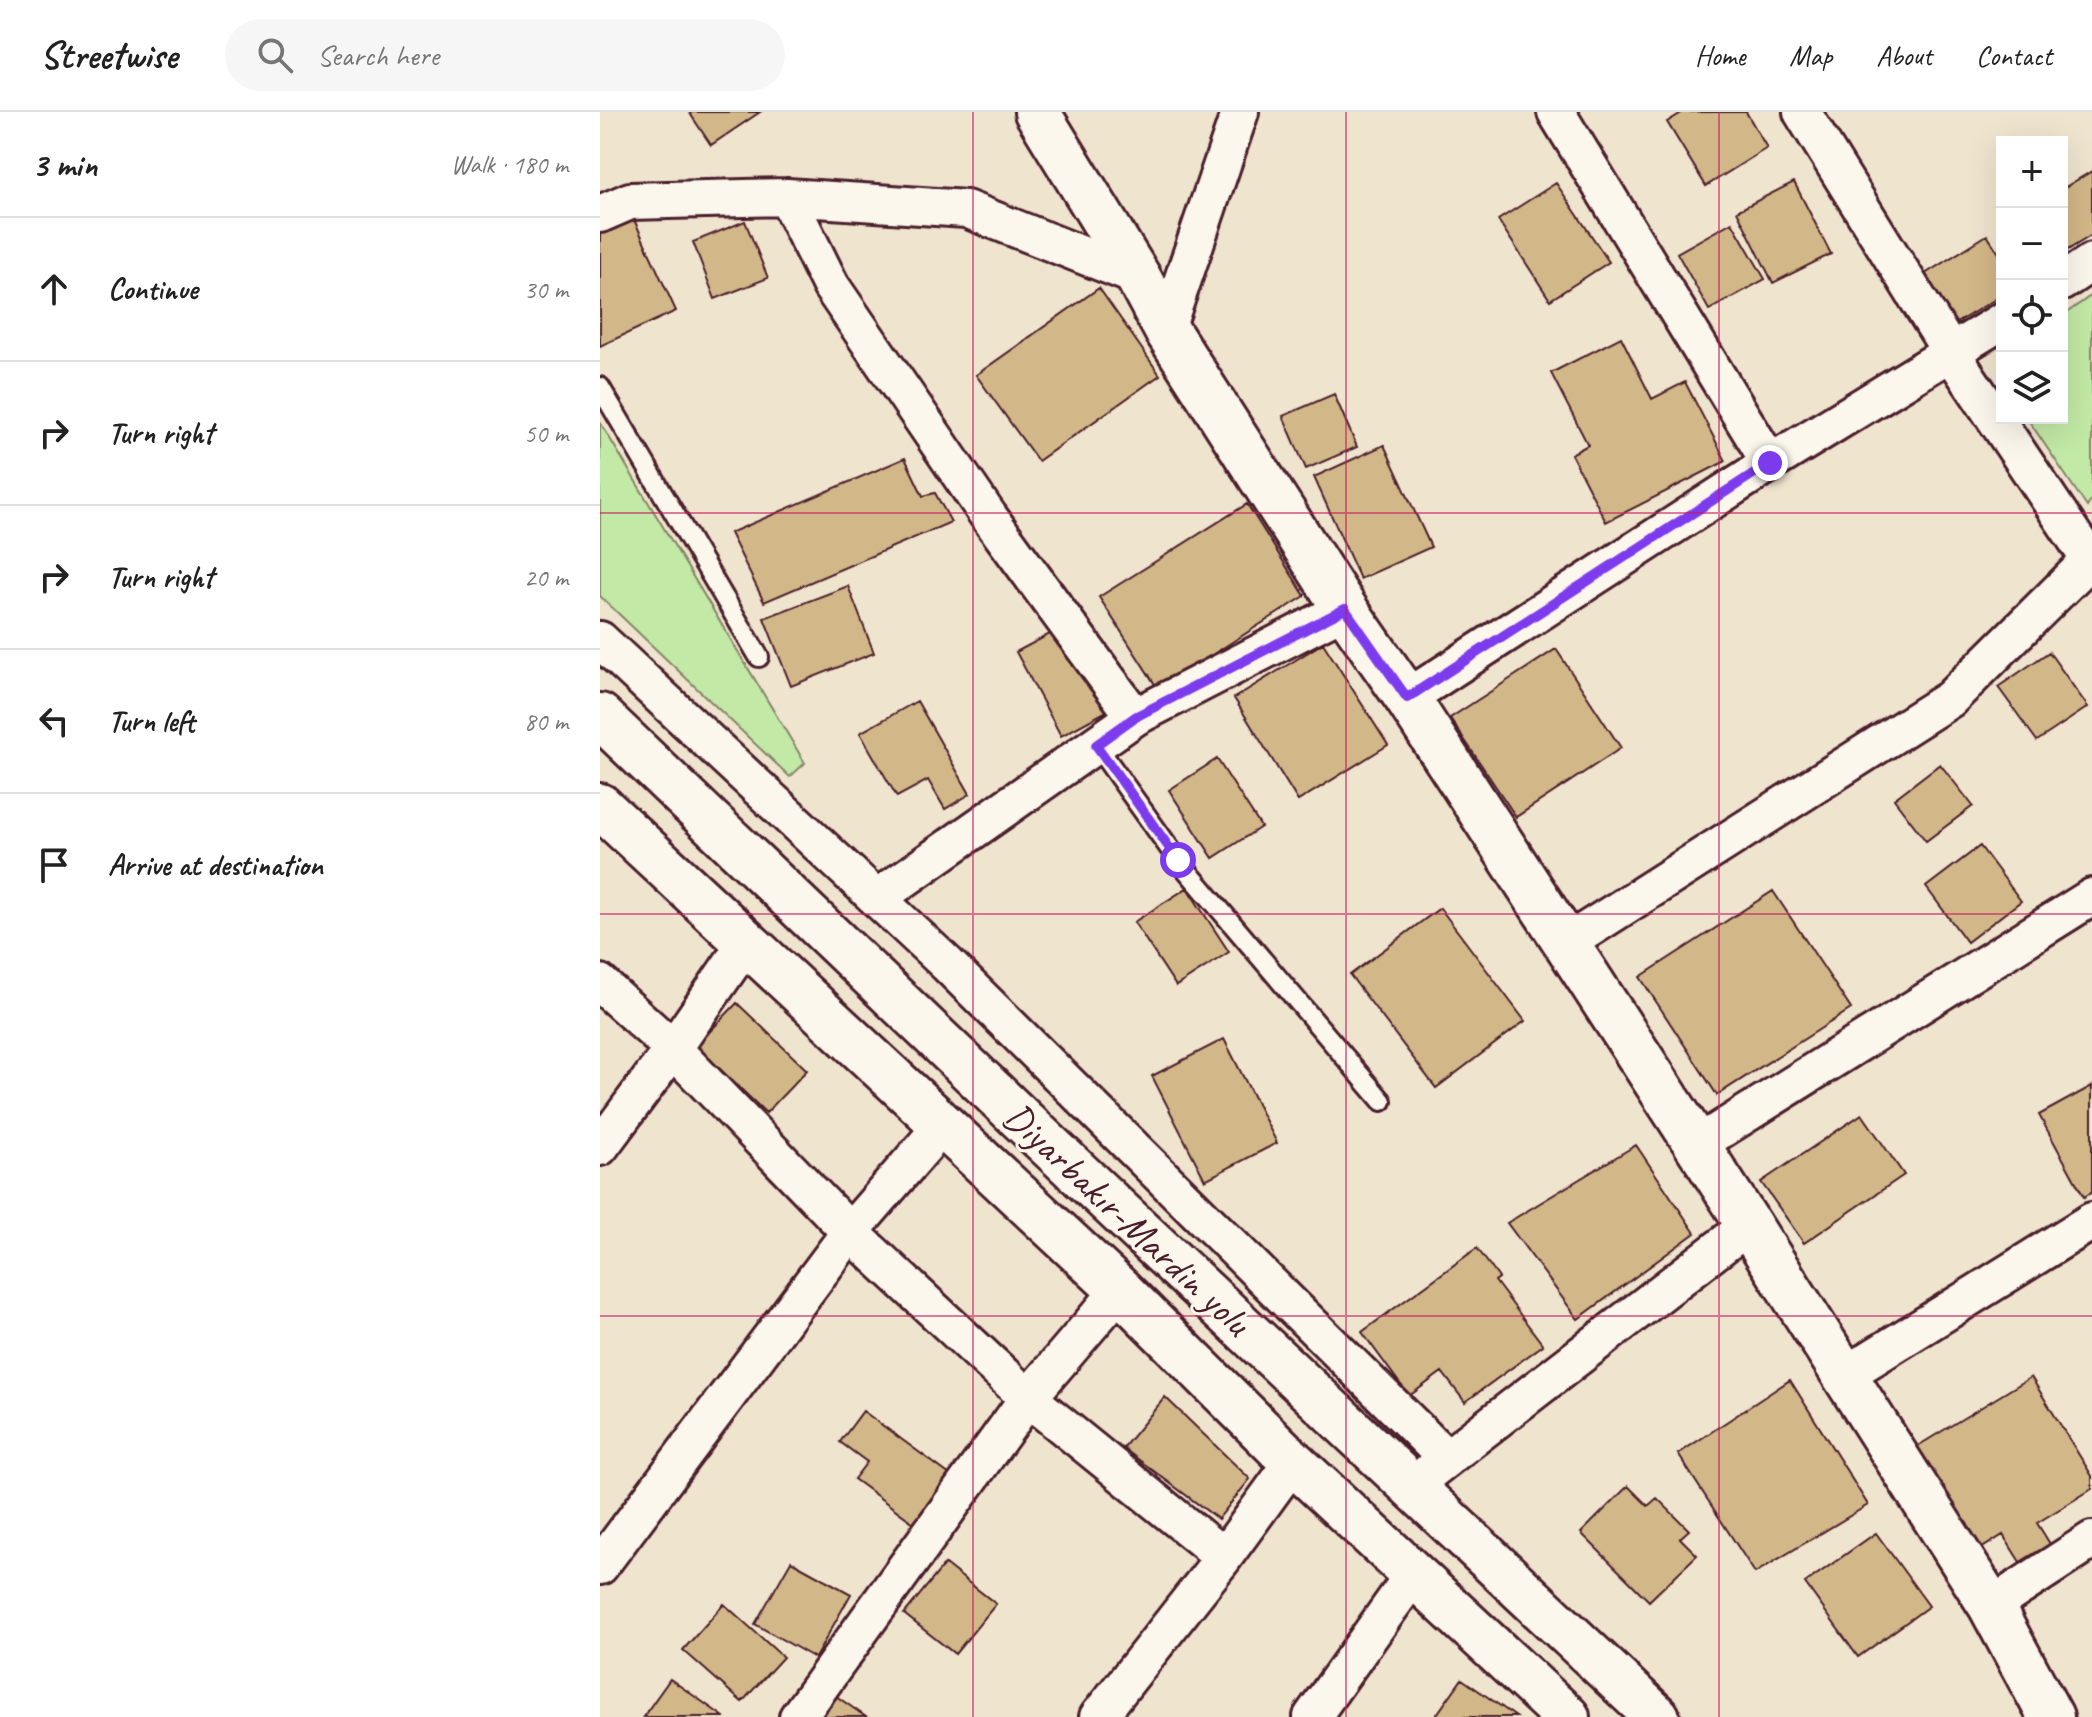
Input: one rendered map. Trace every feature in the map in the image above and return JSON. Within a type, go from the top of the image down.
[{"type":"main road","points":[[1037,112],[1138,277],[1166,329],[1345,609],[1407,698],[1749,1225],[1991,1606],[2051,1717]]},
{"type":"main road","name":"Diyarbakır-Mardin yolu","points":[[600,716],[1040,1137],[1657,1717]]},
{"type":"main road","name":"Diyarbakır-Mardin yolu","points":[[600,806],[1120,1290],[1293,1462],[1567,1717]]},
{"type":"street","points":[[1556,112],[1770,463]]},
{"type":"street","points":[[1565,944],[1950,699],[2091,561],[1952,354],[1802,112]]},
{"type":"street","points":[[1166,329],[1241,113]]},
{"type":"street","points":[[787,197],[831,286],[989,517],[1135,717]]},
{"type":"street","points":[[600,214],[630,201],[787,197],[966,209],[1138,277]]},
{"type":"street","points":[[2065,280],[2092,262]]},
{"type":"street","points":[[1407,698],[1770,463],[1996,325]]},
{"type":"street","points":[[877,898],[1135,717],[1345,609]]},
{"type":"street","points":[[600,640],[993,1008],[1446,1458]]},
{"type":"street","points":[[1695,1146],[2092,897]]},
{"type":"street","points":[[600,1147],[746,943]]},
{"type":"street","points":[[600,983],[673,1049],[850,1232],[1028,1398],[1224,1557]]},
{"type":"street","points":[[600,1566],[850,1232],[942,1126]]},
{"type":"street","points":[[1845,1375],[2092,1221]]},
{"type":"street","points":[[1412,1487],[1749,1225]]},
{"type":"street","points":[[798,1717],[1028,1398],[1120,1290]]},
{"type":"street","points":[[1098,1717],[1224,1557],[1293,1462]]},
{"type":"street","points":[[1991,1606],[2092,1540]]},
{"type":"street","points":[[1312,1717],[1413,1575]]},
{"type":"lane","points":[[600,387],[759,657]]},
{"type":"lane","points":[[1096,745],[1178,860],[1382,1101]]},
{"type":"green space","points":[[2092,295],[2092,499],[2087,507],[2031,424],[2068,424],[2068,312]]},
{"type":"green space","points":[[600,422],[805,763],[790,777],[600,596]]},
{"type":"building","points":[[689,112],[760,112],[711,145]]},
{"type":"building","points":[[1683,112],[1746,112],[1767,148],[1706,186],[1667,122]]},
{"type":"building","points":[[2092,171],[2092,235],[2068,250],[2068,208],[2068,185]]},
{"type":"building","points":[[1794,182],[1831,254],[1773,283],[1737,211]]},
{"type":"building","points":[[1556,183],[1609,262],[1550,300],[1498,220]]},
{"type":"building","points":[[631,213],[676,311],[600,346],[600,228]]},
{"type":"building","points":[[745,221],[768,278],[715,299],[693,242]]},
{"type":"building","points":[[1732,222],[1765,279],[1709,310],[1677,253]]},
{"type":"building","points":[[1987,235],[1996,249],[1996,299],[1948,328],[1917,279]]},
{"type":"building","points":[[1099,288],[1160,375],[1038,461],[976,375]]},
{"type":"building","points":[[1621,337],[1652,399],[1685,382],[1726,461],[1606,522],[1571,454],[1588,445],[1551,373]]},
{"type":"building","points":[[1334,394],[1357,447],[1306,469],[1283,416]]},
{"type":"building","points":[[1384,445],[1431,547],[1360,579],[1314,477]]},
{"type":"building","points":[[905,458],[923,496],[935,493],[951,522],[764,602],[730,533]]},
{"type":"building","points":[[1247,504],[1305,596],[1158,689],[1099,597]]},
{"type":"building","points":[[848,586],[874,653],[791,686],[764,618]]},
{"type":"building","points":[[1061,628],[1107,711],[1061,736],[1016,652]]},
{"type":"building","points":[[1323,643],[1388,745],[1298,801],[1234,698]]},
{"type":"building","points":[[1556,649],[1621,748],[1516,817],[1450,718]]},
{"type":"building","points":[[2049,652],[2088,707],[2037,741],[1998,687]]},
{"type":"building","points":[[917,701],[970,794],[945,809],[928,780],[897,797],[860,733]]},
{"type":"building","points":[[1217,759],[1261,827],[1213,858],[1169,790]]},
{"type":"building","points":[[1940,764],[1973,806],[1926,841],[1894,799]]},
{"type":"building","points":[[1980,846],[2021,901],[1967,942],[1926,887]]},
{"type":"building","points":[[1187,888],[1229,952],[1176,986],[1134,922]]},
{"type":"building","points":[[1773,891],[1851,1009],[1717,1095],[1640,977]]},
{"type":"building","points":[[1440,908],[1525,1021],[1436,1088],[1350,975]]},
{"type":"building","points":[[737,1003],[807,1070],[766,1113],[696,1046]]},
{"type":"building","points":[[1224,1039],[1277,1143],[1205,1180],[1152,1076]]},
{"type":"building","points":[[2092,1086],[2092,1192],[2084,1197],[2039,1115]]},
{"type":"building","points":[[1862,1114],[1904,1175],[1804,1243],[1761,1182]]},
{"type":"building","points":[[1636,1145],[1695,1233],[1578,1319],[1507,1223]]},
{"type":"building","points":[[1477,1248],[1499,1278],[1495,1281],[1543,1345],[1465,1402],[1442,1372],[1409,1396],[1362,1332]]},
{"type":"building","points":[[2031,1377],[2092,1476],[2092,1489],[2037,1523],[2050,1544],[2020,1562],[2003,1535],[1979,1550],[1916,1447]]},
{"type":"building","points":[[1790,1380],[1868,1505],[1755,1573],[1678,1454]]},
{"type":"building","points":[[1165,1397],[1250,1479],[1218,1519],[1123,1448]]},
{"type":"building","points":[[863,1411],[954,1478],[918,1526],[854,1479],[867,1462],[840,1442]]},
{"type":"building","points":[[1628,1486],[1648,1506],[1657,1498],[1689,1530],[1680,1538],[1697,1555],[1649,1601],[1581,1533]]},
{"type":"building","points":[[1876,1533],[1929,1606],[1858,1657],[1805,1583]]},
{"type":"building","points":[[791,1561],[851,1594],[815,1658],[755,1624]]},
{"type":"building","points":[[945,1564],[996,1604],[955,1654],[904,1614]]},
{"type":"building","points":[[724,1604],[783,1657],[742,1702],[683,1650]]},
{"type":"building","points":[[670,1679],[724,1717],[643,1717]]},
{"type":"building","points":[[1462,1679],[1516,1717],[1435,1717]]},
{"type":"building","points":[[836,1696],[866,1717],[821,1717]]},
{"type":"route","points":[[1178,860],[1096,745],[1135,717],[1345,609],[1407,698],[1770,463]]}]
